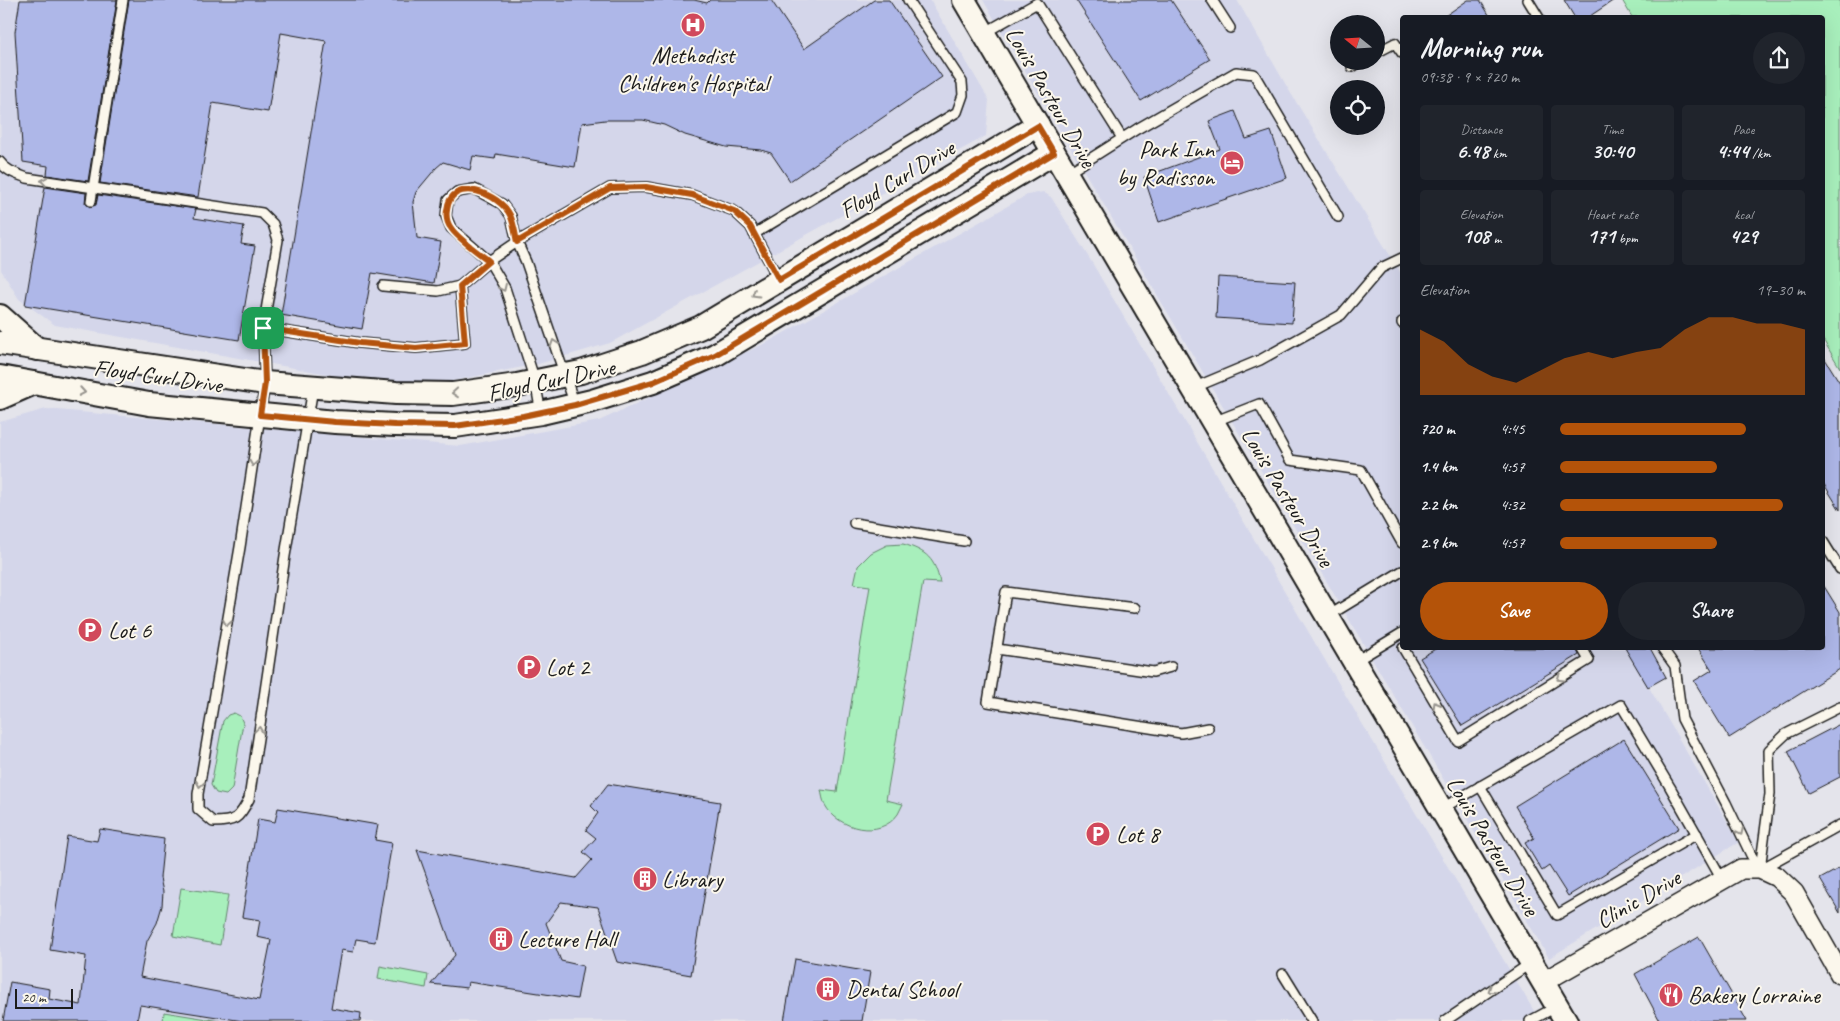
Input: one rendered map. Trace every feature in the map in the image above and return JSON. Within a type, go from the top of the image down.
[{"type":"street","name":"Louis Pasteur Drive","points":[[964,0],[1561,1014]]},
{"type":"street","name":"Floyd Curl Drive","points":[[0,343],[265,383],[396,393],[453,394],[565,375],[642,352],[701,327],[1038,126]]},
{"type":"street","name":"Floyd Curl Drive","points":[[0,376],[148,404],[395,425],[455,426],[541,413],[653,382],[715,355],[1054,153]]},
{"type":"street","points":[[0,316],[38,350]]},
{"type":"street","points":[[0,398],[34,383]]},
{"type":"street","name":"Clinic Drive","points":[[1537,972],[1741,869],[1760,869]]},
{"type":"street","points":[[1760,869],[1777,877],[1794,894],[1840,974]]},
{"type":"lane","points":[[90,201],[123,0]]},
{"type":"lane","points":[[754,234],[957,112],[963,95],[962,82],[908,0]]},
{"type":"lane","points":[[1212,0],[1230,28]]},
{"type":"lane","points":[[1528,0],[1537,15]]},
{"type":"lane","points":[[984,33],[1040,1],[1122,138]]},
{"type":"lane","points":[[1385,48],[1395,43],[1400,50]]},
{"type":"lane","points":[[1066,174],[1122,138],[1236,72],[1254,74],[1338,217]]},
{"type":"lane","points":[[0,162],[12,172],[27,178],[262,213],[273,224],[278,240],[263,328],[265,383],[240,547],[198,794],[198,809],[212,822],[229,822],[242,812],[249,799],[285,556],[313,388]]},
{"type":"lane","points":[[384,286],[438,291],[460,286],[489,261],[517,242],[610,188],[646,187],[692,195],[734,211],[750,226],[779,280]]},
{"type":"lane","points":[[541,413],[535,381],[504,288],[489,261],[451,228],[446,216],[448,200],[457,192],[474,189],[502,204],[511,216],[517,242],[526,262],[575,405]]},
{"type":"lane","points":[[1192,388],[1260,360],[1341,315],[1381,268],[1400,259]]},
{"type":"lane","points":[[263,328],[360,343],[416,348],[465,343],[460,286]]},
{"type":"lane","points":[[1213,422],[1259,404],[1290,460],[1361,470],[1400,539]]},
{"type":"lane","points":[[854,523],[964,541]]},
{"type":"lane","points":[[1825,545],[1840,568]]},
{"type":"lane","points":[[1327,616],[1400,572]]},
{"type":"lane","points":[[1135,608],[1006,592],[988,702],[1181,733],[1208,728]]},
{"type":"lane","points":[[1354,662],[1399,634]]},
{"type":"lane","points":[[997,649],[1152,672],[1171,668]]},
{"type":"lane","points":[[1405,650],[1458,741],[1589,660],[1583,650]]},
{"type":"lane","points":[[1663,650],[1675,666],[1682,719],[1751,855],[1760,869]]},
{"type":"lane","points":[[1441,809],[1621,704],[1722,879]]},
{"type":"lane","points":[[1760,869],[1770,794],[1769,750],[1786,734],[1840,707]]},
{"type":"lane","points":[[1480,786],[1557,915],[1697,834]]},
{"type":"lane","points":[[1760,869],[1840,825]]},
{"type":"lane","points":[[1445,1021],[1537,972]]},
{"type":"lane","points":[[1283,974],[1312,1021]]},
{"type":"lane","points":[[1530,1021],[1561,1014]]},
{"type":"shaded area","points":[[0,0],[930,0],[989,100],[986,136],[610,343],[538,364],[452,381],[366,381],[55,325],[19,299],[1,270]]},
{"type":"shaded area","points":[[983,0],[1237,0],[1290,92],[1400,272],[1400,650],[1627,650],[1739,842],[1549,958]]},
{"type":"shaded area","points":[[1043,192],[1051,197],[1091,261],[1363,725],[1540,1021],[0,1021],[0,422],[46,409],[460,446],[599,421],[768,342],[1027,195]]},
{"type":"green space","points":[[1622,0],[1840,0],[1840,368],[1825,343],[1825,15],[1631,15]]},
{"type":"green space","points":[[903,544],[929,557],[940,583],[923,582],[886,800],[903,804],[898,814],[890,822],[881,827],[860,828],[839,820],[831,813],[824,803],[821,790],[837,792],[870,586],[854,584],[858,566],[871,553],[887,545]]},
{"type":"green space","points":[[234,713],[240,716],[243,723],[232,789],[226,795],[216,793],[211,785],[223,721],[228,715]]},
{"type":"green space","points":[[181,888],[228,895],[220,945],[173,936]]},
{"type":"green space","points":[[380,966],[428,975],[426,988],[378,979]]},
{"type":"green space","points":[[164,1012],[220,1021],[163,1021]]},
{"type":"building","points":[[20,0],[117,0],[88,181],[47,175],[48,166],[23,162],[15,32]]},
{"type":"building","points":[[129,0],[694,0],[707,3],[710,0],[771,0],[804,49],[874,0],[889,0],[942,77],[790,181],[771,153],[761,150],[726,147],[685,135],[664,125],[643,120],[605,120],[582,123],[575,167],[496,154],[495,159],[473,156],[470,170],[443,162],[416,192],[413,202],[417,238],[441,242],[434,283],[372,273],[362,329],[281,315],[326,41],[281,33],[268,112],[213,103],[198,197],[100,183]]},
{"type":"building","points":[[1076,0],[1171,0],[1210,59],[1141,101]]},
{"type":"building","points":[[1468,0],[1480,0],[1489,15],[1446,15]]},
{"type":"building","points":[[1564,0],[1614,0],[1592,15],[1573,15]]},
{"type":"building","name":"Park Inn by Radisson","points":[[1235,111],[1246,139],[1271,131],[1287,178],[1159,222],[1144,177],[1220,149],[1209,121]]},
{"type":"building","points":[[45,187],[86,193],[85,203],[90,207],[96,205],[98,195],[196,209],[194,218],[244,226],[241,244],[255,246],[239,340],[25,305]]},
{"type":"building","points":[[1218,277],[1295,282],[1292,323],[1216,318]]},
{"type":"building","points":[[1825,359],[1840,383],[1840,510],[1825,486]]},
{"type":"building","points":[[1825,588],[1840,612],[1840,669],[1729,738],[1694,681],[1712,670],[1699,650],[1825,650]]},
{"type":"building","points":[[1434,650],[1577,650],[1579,655],[1462,726],[1420,658]]},
{"type":"building","points":[[1626,650],[1651,650],[1666,677],[1648,687]]},
{"type":"building","points":[[1840,724],[1840,777],[1809,793],[1788,751]]},
{"type":"building","points":[[1624,739],[1679,828],[1568,896],[1549,866],[1542,871],[1525,843],[1534,838],[1515,806]]},
{"type":"building","points":[[608,784],[720,802],[691,975],[617,962],[598,907],[561,902],[546,923],[561,961],[583,966],[577,999],[468,982],[467,988],[431,984],[455,955],[417,850],[576,878],[592,860],[583,852],[596,838],[586,830],[598,813],[591,806]]},
{"type":"building","points":[[278,808],[378,825],[375,840],[392,843],[375,942],[356,939],[353,952],[341,950],[331,1008],[361,1013],[360,1021],[243,1021],[140,1005],[137,1021],[3,1021],[10,982],[50,989],[49,999],[81,1005],[86,956],[50,950],[67,836],[97,841],[100,829],[164,839],[160,878],[163,892],[162,906],[157,923],[147,941],[140,977],[259,1000],[271,940],[257,937],[260,920],[242,917],[258,819],[275,822]]},
{"type":"building","points":[[1840,868],[1840,913],[1820,879]]},
{"type":"building","points":[[1699,937],[1747,1021],[1660,1021],[1635,974]]},
{"type":"building","name":"Dental School","points":[[795,959],[870,972],[862,1021],[784,1021]]},
{"type":"place","name":"Methodist Children's Hospital","points":[[693,25]]},
{"type":"place","name":"Park Inn by Radisson","points":[[1232,163]]},
{"type":"place","name":"Lot 6","points":[[90,630]]},
{"type":"place","name":"Lot 2","points":[[529,667]]},
{"type":"place","name":"Lot 8","points":[[1098,834]]},
{"type":"place","name":"Library","points":[[645,879]]},
{"type":"place","name":"Lecture Hall","points":[[501,939]]},
{"type":"place","name":"Dental School","points":[[828,989]]},
{"type":"place","name":"Bakery Lorraine","points":[[1671,995]]},
{"type":"route","points":[[1038,126],[1054,153],[715,355],[653,382],[575,405],[523,416],[455,426],[335,422],[260,415],[265,383],[263,328],[360,343],[416,348],[465,343],[460,286],[489,261],[451,228],[446,216],[448,200],[457,192],[474,189],[502,204],[511,216],[517,242],[610,188],[646,187],[692,195],[734,211],[750,226],[779,280],[1038,126]]}]
